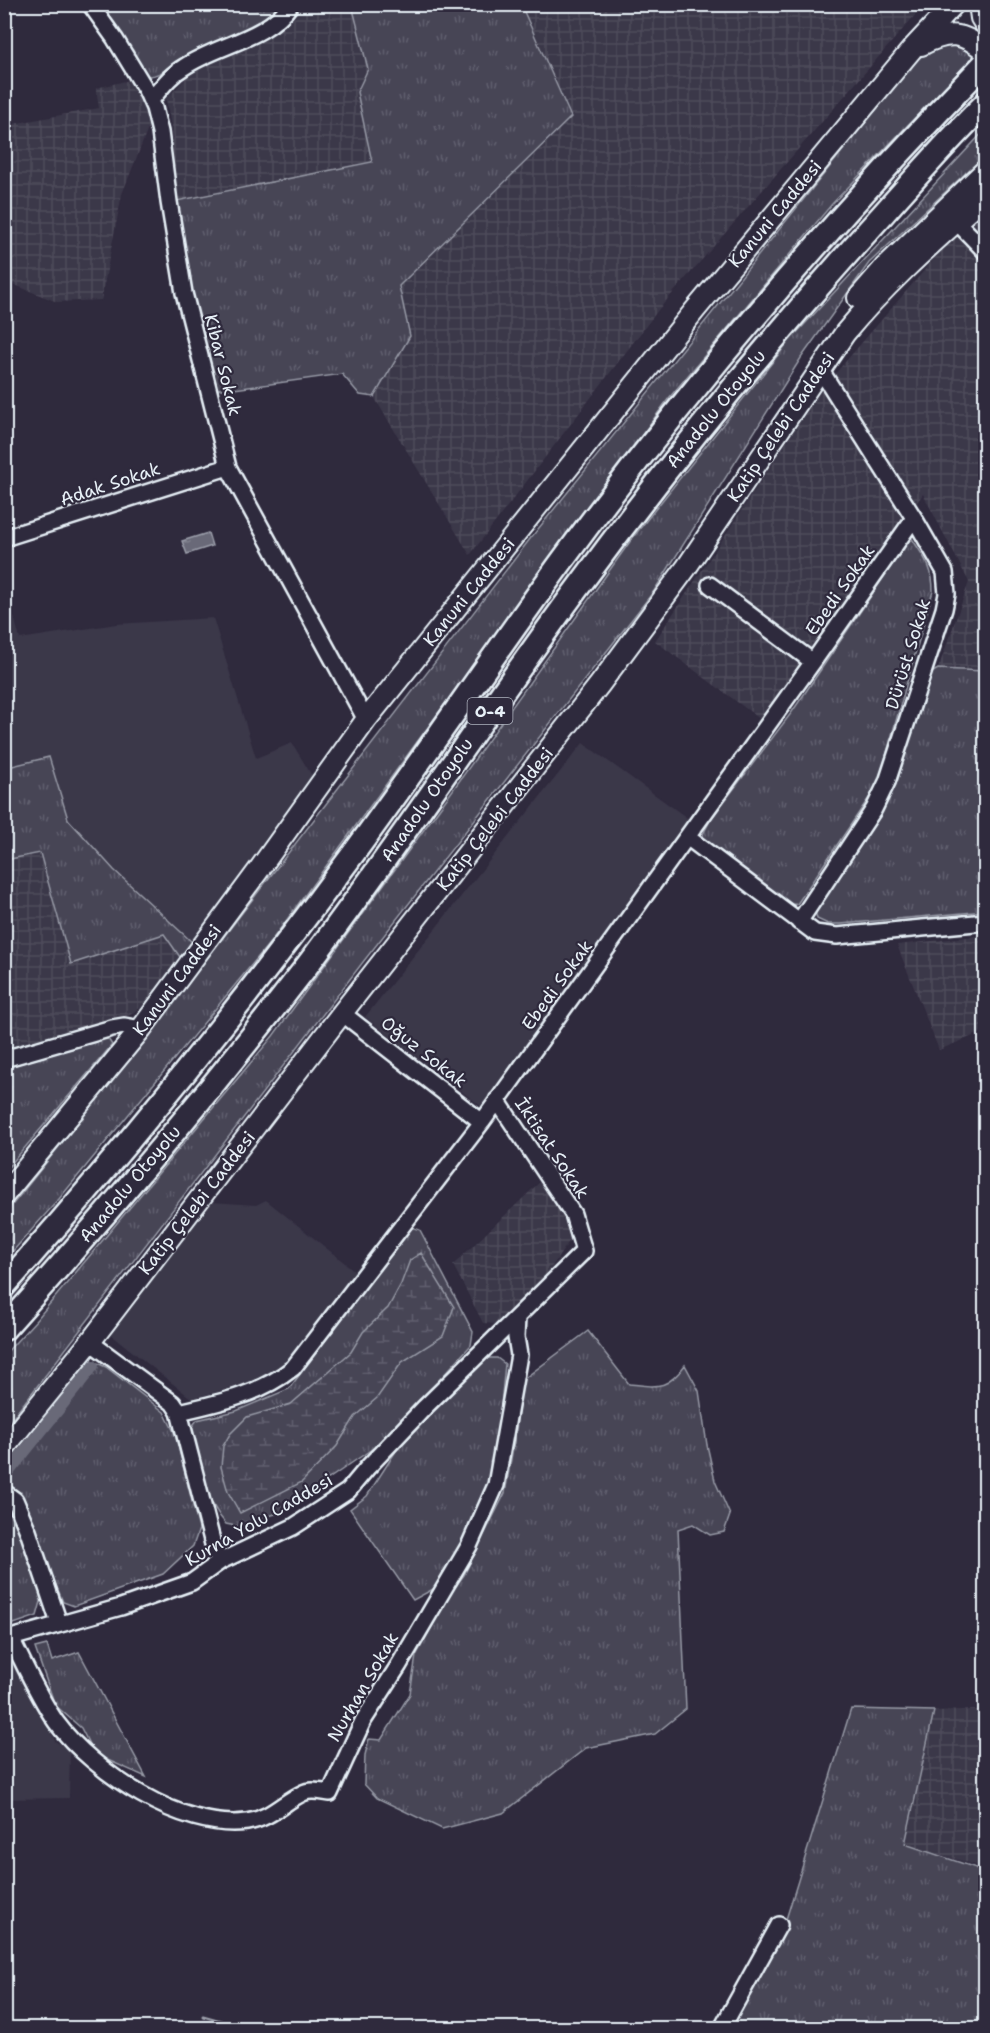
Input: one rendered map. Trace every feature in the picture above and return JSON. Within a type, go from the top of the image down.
[{"type":"highway","name":"Anadolu Otoyolu","points":[[4,1286],[71,1212],[136,1134],[266,970],[357,849],[563,560],[651,445],[725,354],[983,53]]},
{"type":"highway","name":"Anadolu Otoyolu","points":[[4,1329],[103,1217],[212,1086],[303,971],[579,586],[677,457],[846,254],[986,103]]},
{"type":"main road","name":"Kanuni Caddesi","points":[[4,1195],[141,1029],[366,720],[688,320],[913,48],[954,4]]},
{"type":"main road","points":[[979,4],[981,18],[986,26]]},
{"type":"main road","points":[[913,48],[933,39],[957,34],[983,53]]},
{"type":"main road","points":[[686,568],[787,397],[836,322],[884,268],[986,170]]},
{"type":"main road","name":"Katip Çelebi Caddesi","points":[[4,1448],[90,1342],[342,1013],[576,717],[686,568],[845,333],[873,300],[986,195]]},
{"type":"street","name":"Kibar Sokak","points":[[90,4],[115,39],[151,100],[160,132],[184,293],[228,467],[366,720]]},
{"type":"street","points":[[151,100],[165,82],[185,65],[270,26],[291,4]]},
{"type":"street","points":[[956,221],[986,252]]},
{"type":"street","name":"Dürüst Sokak","points":[[799,922],[883,792],[947,594],[945,572],[914,518],[820,369]]},
{"type":"street","name":"Adak Sokak","points":[[4,538],[228,467]]},
{"type":"street","name":"Ebedi Sokak","points":[[179,1412],[244,1395],[283,1376],[293,1368],[482,1122],[914,518]]},
{"type":"street","points":[[710,585],[813,662]]},
{"type":"street","points":[[687,837],[815,933],[837,936],[986,922]]},
{"type":"street","name":"Oğuz Sokak","points":[[342,1013],[482,1122]]},
{"type":"street","points":[[4,1059],[112,1028],[124,1026],[141,1029]]},
{"type":"street","name":"İktisat Sokak","points":[[497,1100],[573,1214],[584,1251]]},
{"type":"street","name":"Kurna Yolu Caddesi","points":[[8,1639],[121,1607],[192,1582],[221,1561],[293,1527],[348,1491],[417,1414],[518,1318],[584,1251]]},
{"type":"street","name":"Nurhan Sokak","points":[[8,1639],[42,1700],[72,1742],[87,1757],[114,1777],[165,1806],[218,1822],[246,1822],[265,1817],[304,1791],[330,1793],[363,1721],[469,1546],[496,1485],[519,1355],[516,1337],[518,1318]]},
{"type":"street","points":[[90,1342],[173,1403],[179,1412],[215,1552],[221,1561]]},
{"type":"street","points":[[4,1492],[15,1500],[44,1574],[59,1623]]},
{"type":"street","points":[[722,2028],[780,1925]]},
{"type":"shaded area","points":[[301,5],[352,5],[368,69],[357,92],[372,162],[176,201],[172,132],[166,99],[193,71],[271,36],[295,17]]},
{"type":"shaded area","points":[[521,5],[924,5],[659,309],[470,555],[374,397],[410,336],[399,287],[572,117]]},
{"type":"shaded area","points":[[134,79],[145,98],[150,124],[122,194],[101,300],[57,302],[10,283],[11,386],[5,388],[4,283],[9,282],[9,268],[5,265],[4,235],[14,160],[7,125],[99,108],[96,88]]},
{"type":"shaded area","points":[[985,208],[985,673],[938,669],[969,582],[923,494],[760,719],[655,641],[821,390],[953,237]]},
{"type":"shaded area","points":[[4,579],[20,639],[116,624],[213,618],[256,758],[292,743],[314,779],[193,943],[114,870],[68,819],[49,757],[5,768]]},
{"type":"shaded area","points":[[583,743],[690,820],[482,1107],[365,1017]]},
{"type":"shaded area","points":[[40,853],[71,964],[164,934],[180,957],[151,1000],[130,1015],[5,1050],[5,860]]},
{"type":"shaded area","points":[[985,935],[985,1031],[939,1050],[897,945]]},
{"type":"shaded area","points":[[543,1179],[566,1212],[575,1233],[544,1278],[497,1324],[483,1323],[453,1265]]},
{"type":"shaded area","points":[[266,1200],[355,1271],[286,1368],[270,1377],[192,1399],[109,1333],[212,1202],[256,1205]]},
{"type":"shaded area","points":[[10,1654],[56,1742],[70,1748],[69,1798],[5,1799],[4,1657]]},
{"type":"shaded area","points":[[985,1710],[985,1868],[905,1844],[934,1711]]},
{"type":"green space","points":[[119,5],[279,5],[272,13],[248,28],[190,54],[160,73],[147,76],[107,13]]},
{"type":"green space","points":[[352,5],[521,5],[571,117],[399,286],[410,336],[374,397],[360,395],[342,374],[234,389],[217,389],[193,296],[176,201],[372,162],[357,92],[368,69]]},
{"type":"green space","points":[[953,45],[975,55],[832,204],[669,398],[272,940],[59,1199],[5,1260],[5,1214],[145,1039],[530,539],[915,61],[937,46]]},
{"type":"green space","points":[[985,130],[985,155],[869,263],[801,358],[654,591],[363,962],[5,1428],[5,1354],[37,1319],[273,1036],[450,794],[634,536],[790,340]]},
{"type":"green space","points":[[911,537],[929,568],[933,591],[880,777],[875,789],[797,904],[784,905],[706,844],[702,836],[711,819],[792,712]]},
{"type":"green space","points":[[938,669],[985,671],[985,911],[841,924],[828,924],[817,919],[815,911],[897,782],[928,675]]},
{"type":"green space","points":[[49,757],[68,819],[114,870],[193,943],[180,957],[164,934],[71,964],[40,853],[5,860],[4,768]]},
{"type":"green space","points":[[107,1037],[112,1045],[5,1171],[5,1068]]},
{"type":"green space","points":[[411,1227],[420,1230],[473,1332],[471,1345],[385,1440],[279,1513],[254,1520],[241,1527],[226,1524],[218,1514],[207,1491],[191,1428],[197,1420],[236,1411],[289,1389]]},
{"type":"green space","points":[[421,1253],[454,1307],[443,1336],[402,1362],[377,1398],[355,1417],[337,1446],[302,1482],[240,1513],[228,1492],[221,1467],[223,1446],[230,1434],[247,1417],[291,1404],[351,1352],[363,1332],[388,1308],[401,1284],[410,1260]]},
{"type":"green space","points":[[588,1331],[629,1384],[655,1386],[667,1383],[685,1365],[699,1391],[715,1481],[730,1515],[724,1532],[710,1535],[693,1524],[678,1529],[686,1709],[655,1734],[586,1748],[503,1813],[442,1829],[377,1798],[364,1784],[365,1755],[369,1739],[381,1740],[410,1694],[416,1656],[449,1595],[464,1575],[505,1493],[516,1431],[521,1381]]},
{"type":"green space","points":[[483,1358],[497,1358],[505,1364],[496,1457],[490,1479],[439,1586],[413,1600],[350,1509],[367,1496],[396,1451]]},
{"type":"green space","points":[[91,1360],[106,1367],[164,1412],[175,1434],[199,1529],[193,1546],[163,1574],[74,1606],[63,1602],[22,1503],[7,1481],[5,1471]]},
{"type":"green space","points":[[4,1504],[25,1541],[44,1591],[37,1616],[5,1627]]},
{"type":"green space","points":[[47,1645],[52,1661],[79,1652],[146,1777],[94,1754],[81,1728],[55,1705],[35,1648]]},
{"type":"green space","points":[[851,1709],[934,1711],[905,1844],[985,1871],[985,2028],[729,2028],[784,1926]]},
{"type":"water","points":[[208,533],[212,546],[187,554],[182,541]]},
{"type":"waterway","points":[[6,1475],[93,1366]]},
{"type":"waterway","points":[[203,2016],[221,2021]]}]
